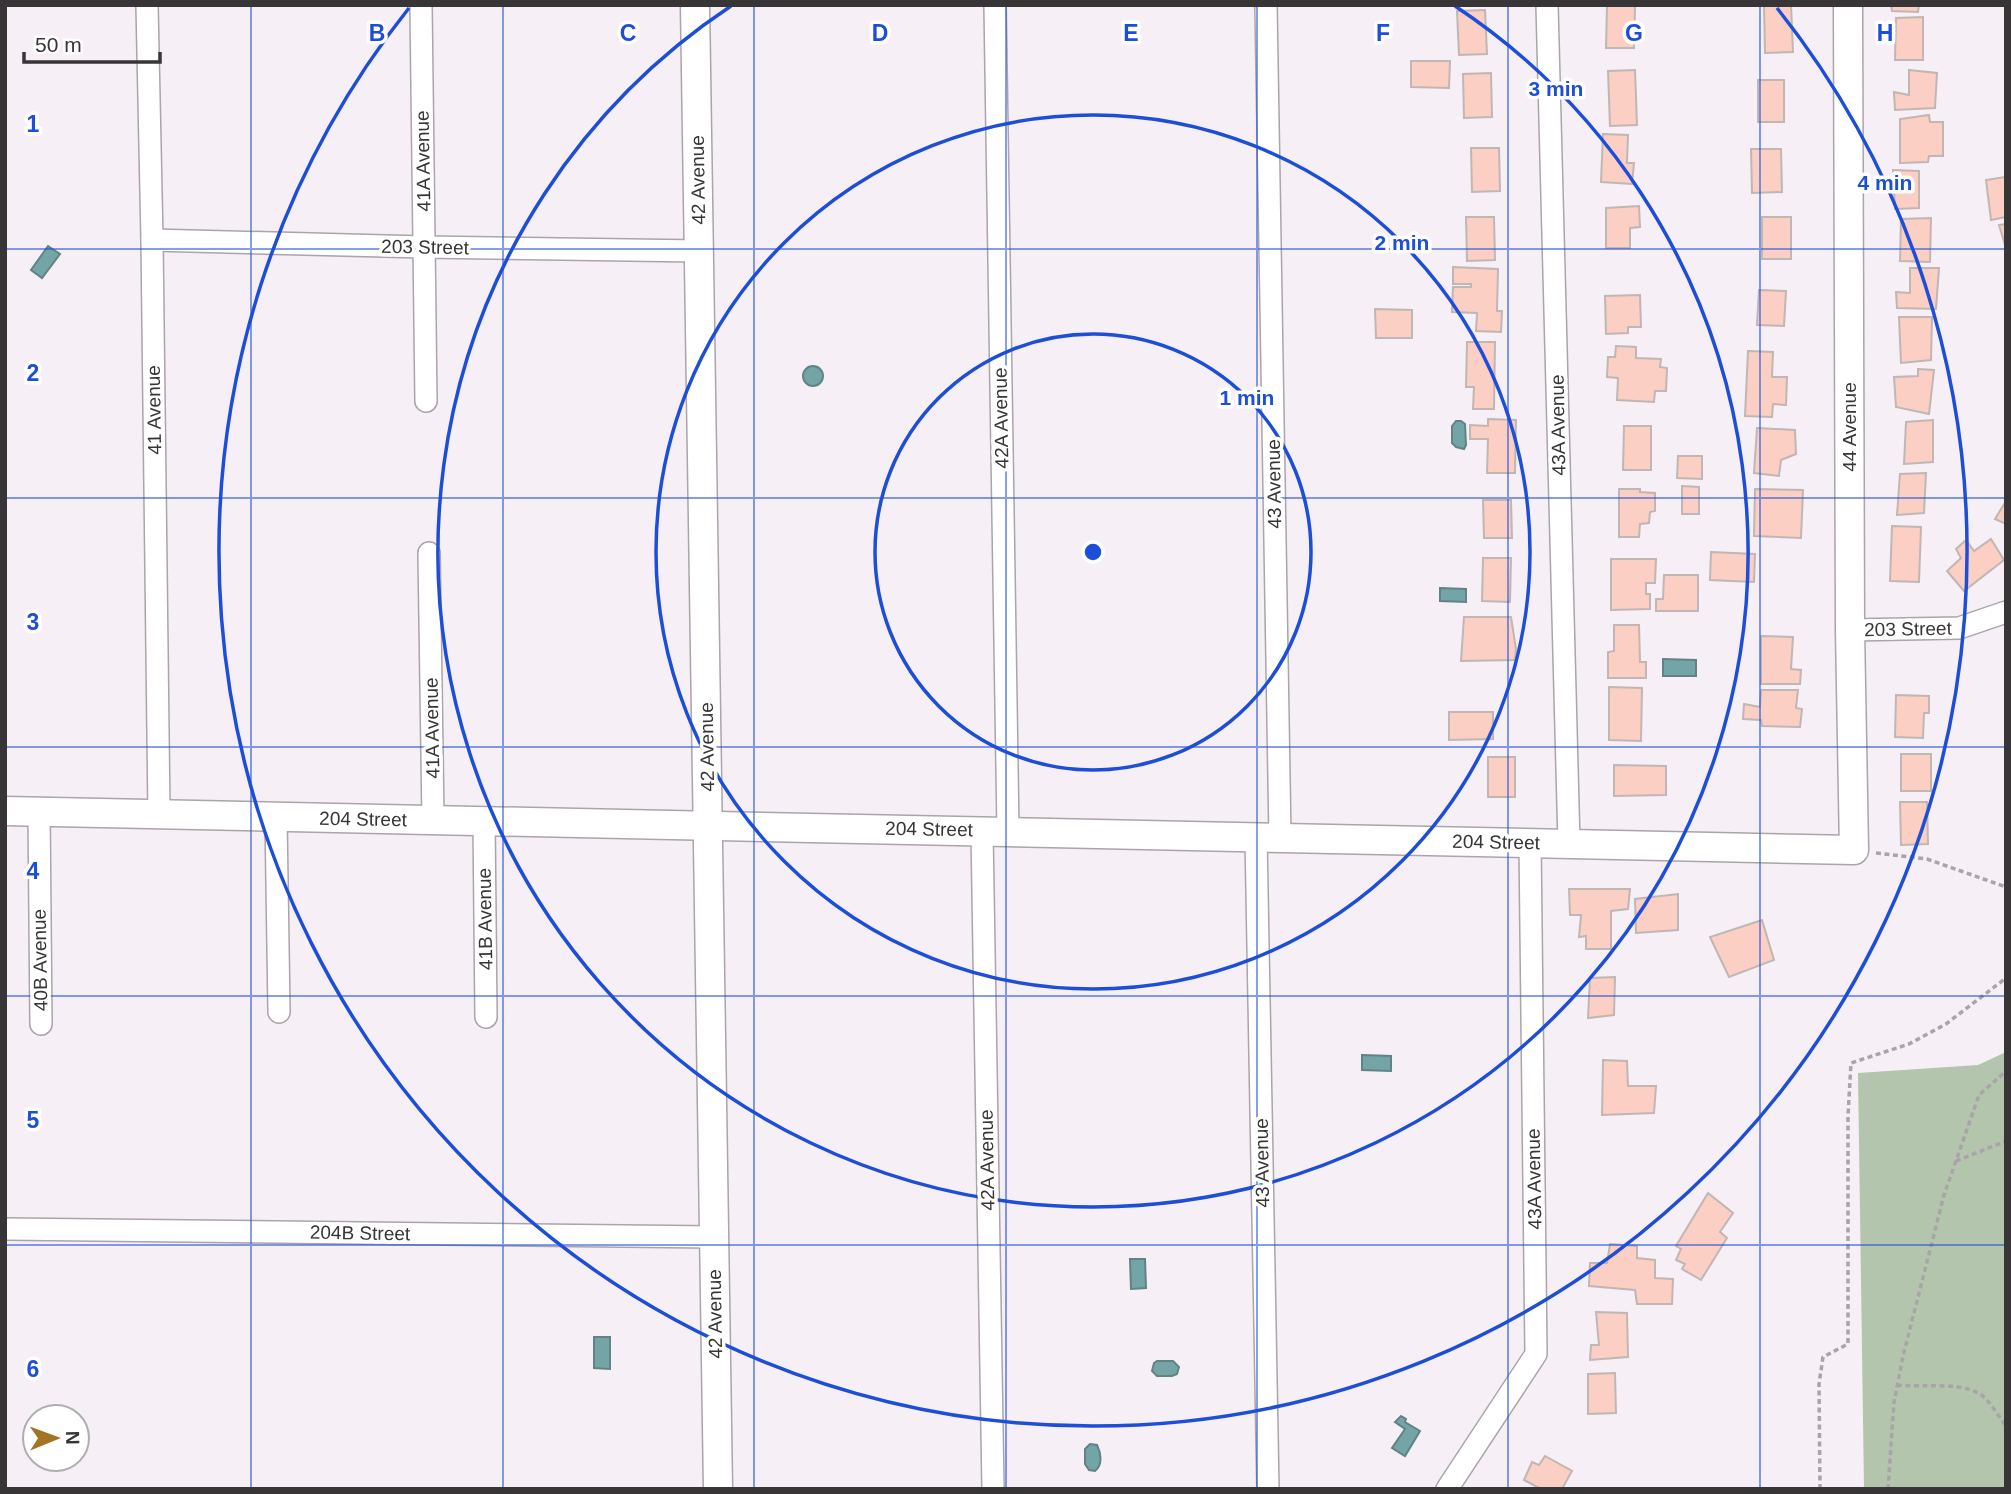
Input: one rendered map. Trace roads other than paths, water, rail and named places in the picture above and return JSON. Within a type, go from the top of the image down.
[{"type":"street","name":"41 Avenue","points":[[147,5],[159,815]]},
{"type":"street","name":"41A Avenue","points":[[421,5],[426,401]]},
{"type":"street","name":"42 Avenue","points":[[695,5],[719,1489]]},
{"type":"street","name":"42A Avenue","points":[[993,1489],[995,5]]},
{"type":"street","name":"43 Avenue","points":[[1266,5],[1268,1489]]},
{"type":"street","name":"43A Avenue","points":[[1547,5],[1569,844]]},
{"type":"street","name":"44 Avenue","points":[[1848,5],[1850,630],[1854,850]]},
{"type":"street","name":"203 Street","points":[[152,240],[699,251]]},
{"type":"street","name":"41A Avenue","points":[[429,553],[433,820]]},
{"type":"street","name":"203 Street","points":[[1850,630],[1959,628],[2006,612]]},
{"type":"street","name":"204 Street","points":[[5,811],[1854,850]]},
{"type":"street","name":"40B Avenue","points":[[39,812],[41,1024]]},
{"type":"street","points":[[276,817],[279,1012]]},
{"type":"street","name":"41B Avenue","points":[[484,821],[486,1017]]},
{"type":"street","name":"43A Avenue","points":[[1447,1489],[1536,1354],[1530,843]]},
{"type":"street","name":"204B Street","points":[[5,1229],[714,1237]]},
{"type":"water","points":[[48,246],[60,254],[42,278],[31,270]]},
{"type":"water","points":[[813,366],[820,369],[823,376],[820,383],[813,386],[806,383],[803,376],[806,369]]},
{"type":"water","points":[[1456,421],[1465,424],[1464,449],[1452,443],[1452,426]]},
{"type":"water","points":[[1440,588],[1466,589],[1466,602],[1440,601]]},
{"type":"water","points":[[1663,659],[1696,660],[1696,676],[1663,676]]},
{"type":"water","points":[[1362,1055],[1391,1056],[1391,1071],[1362,1070]]},
{"type":"water","points":[[1130,1259],[1145,1259],[1146,1288],[1131,1289]]},
{"type":"water","points":[[594,1337],[610,1337],[610,1369],[594,1368]]},
{"type":"water","points":[[1157,1361],[1173,1361],[1179,1367],[1177,1374],[1157,1376],[1152,1371]]},
{"type":"water","points":[[1401,1416],[1406,1419],[1405,1422],[1420,1431],[1405,1456],[1392,1448],[1405,1429],[1395,1422]]},
{"type":"water","points":[[1090,1444],[1097,1445],[1100,1455],[1099,1466],[1095,1471],[1089,1470],[1085,1464],[1085,1449]]}]
